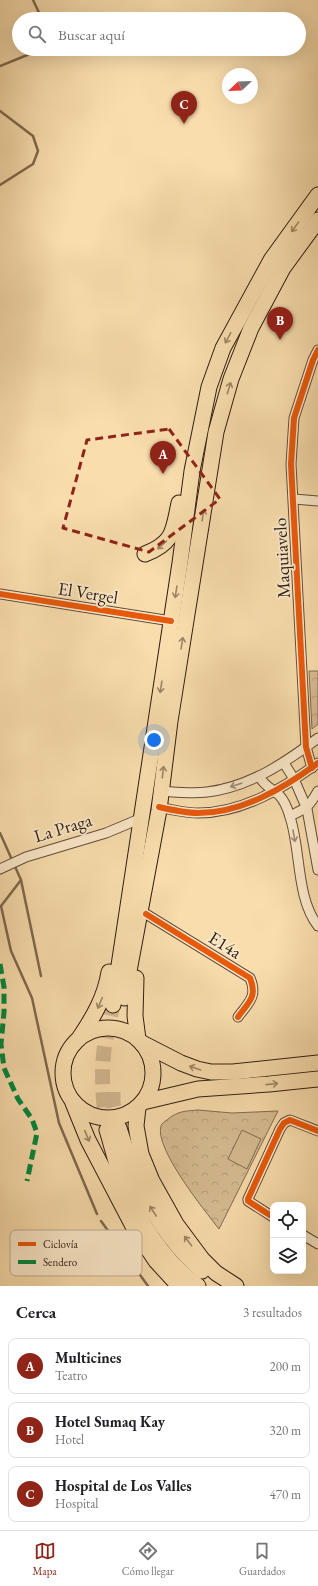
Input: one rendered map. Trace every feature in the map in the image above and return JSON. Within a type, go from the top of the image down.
[{"type":"main road","points":[[159,809],[118,1006],[146,787],[192,471],[209,386],[223,348],[271,260],[318,195]]},
{"type":"main road","points":[[236,1286],[216,1273],[202,1259],[176,1224],[152,1181],[142,1154],[136,1126],[140,1105],[150,1091],[153,1078],[153,1065],[149,1053],[140,1041],[135,1016],[135,988],[158,836],[159,809],[170,721],[216,432],[231,379],[251,328],[283,268],[318,220]]},
{"type":"main road","points":[[145,554],[158,549],[167,542],[172,532],[181,493],[192,471]]},
{"type":"main road","points":[[135,1230],[88,1140],[65,1084],[63,1068],[66,1056],[71,1046],[79,1038],[101,1003],[107,984],[126,860],[146,787]]},
{"type":"main road","points":[[79,1038],[90,1031],[102,1028],[115,1028],[127,1032],[140,1041],[181,1063],[211,1072],[233,1072],[318,1063]]},
{"type":"main road","points":[[72,1100],[83,1110],[96,1116],[111,1118],[125,1115],[140,1105],[198,1089],[318,1079]]},
{"type":"main road","points":[[198,1286],[186,1278],[164,1254],[136,1211],[122,1180],[113,1129],[151,1207],[177,1246],[192,1263],[209,1277],[229,1286]]},
{"type":"main road","points":[[142,1240],[156,1261],[179,1286]]},
{"type":"street","name":"Maquiavelo","points":[[315,765],[306,747],[291,464],[294,418],[312,360],[318,350]]},
{"type":"street","points":[[294,499],[318,501]]},
{"type":"street","name":"El Vergel","points":[[0,594],[171,621]]},
{"type":"street","points":[[161,791],[206,792],[226,789],[259,776],[284,763],[318,738]]},
{"type":"street","points":[[284,763],[294,779],[307,808],[318,870]]},
{"type":"street","points":[[159,809],[186,812],[215,812],[250,802],[273,791],[315,765]]},
{"type":"street","points":[[259,776],[265,785],[281,797],[290,816],[305,895],[315,914],[318,926]]},
{"type":"street","points":[[290,816],[307,808],[318,791]]},
{"type":"street","name":"La Praga","points":[[0,869],[31,855],[106,832],[137,820]]},
{"type":"street","name":"E14a","points":[[146,914],[250,978],[254,987],[254,994],[238,1017]]},
{"type":"street","points":[[270,1215],[248,1201],[248,1198],[280,1129],[284,1123],[290,1120],[318,1131]]},
{"type":"street","points":[[306,1237],[318,1244]]},
{"type":"highlighted area","points":[[169,429],[220,499],[149,552],[63,528],[87,440]]},
{"type":"green space","points":[[309,671],[318,671],[318,724],[312,729]]},
{"type":"green space","points":[[198,1110],[232,1113],[278,1111],[219,1229],[182,1179],[165,1149],[161,1136],[161,1125],[171,1117],[182,1112]]},
{"type":"green space","points":[[242,1130],[261,1139],[247,1169],[228,1159]]},
{"type":"waterway","points":[[33,0],[39,12]]},
{"type":"waterway","points":[[0,66],[25,56]]},
{"type":"waterway","points":[[0,111],[33,136],[38,151],[33,164],[0,185]]},
{"type":"waterway","points":[[0,833],[21,880],[41,976]]},
{"type":"waterway","points":[[21,880],[1,906],[11,951],[32,998],[59,1123],[97,1214]]},
{"type":"waterway","points":[[101,1221],[108,1230]]},
{"type":"waterway","points":[[141,1276],[148,1286]]},
{"type":"tunnel","points":[[107,1130],[104,1110],[103,1060],[113,1005]]},
{"type":"tunnel","points":[[113,1092],[113,1103],[119,1128]]},
{"type":"marked path","points":[[0,964],[4,987],[4,1012],[1,1044],[4,1068],[18,1099],[32,1119],[37,1133],[27,1181]]},
{"type":"cycle path","points":[[312,768],[306,747],[291,464],[294,418],[313,360],[318,350]]},
{"type":"cycle path","points":[[0,594],[171,621]]},
{"type":"cycle path","points":[[159,807],[183,812],[198,813],[231,809],[277,790],[318,763]]},
{"type":"cycle path","points":[[146,914],[250,978],[253,990],[251,999],[238,1017]]},
{"type":"cycle path","points":[[270,1215],[248,1201],[248,1199],[280,1129],[284,1123],[290,1120],[318,1131]]},
{"type":"place","name":"Hospital de Los Valles","points":[[184,124]]},
{"type":"place","name":"Hotel Sumaq Kay","points":[[280,340]]},
{"type":"place","name":"Multicines","points":[[163,474]]}]
